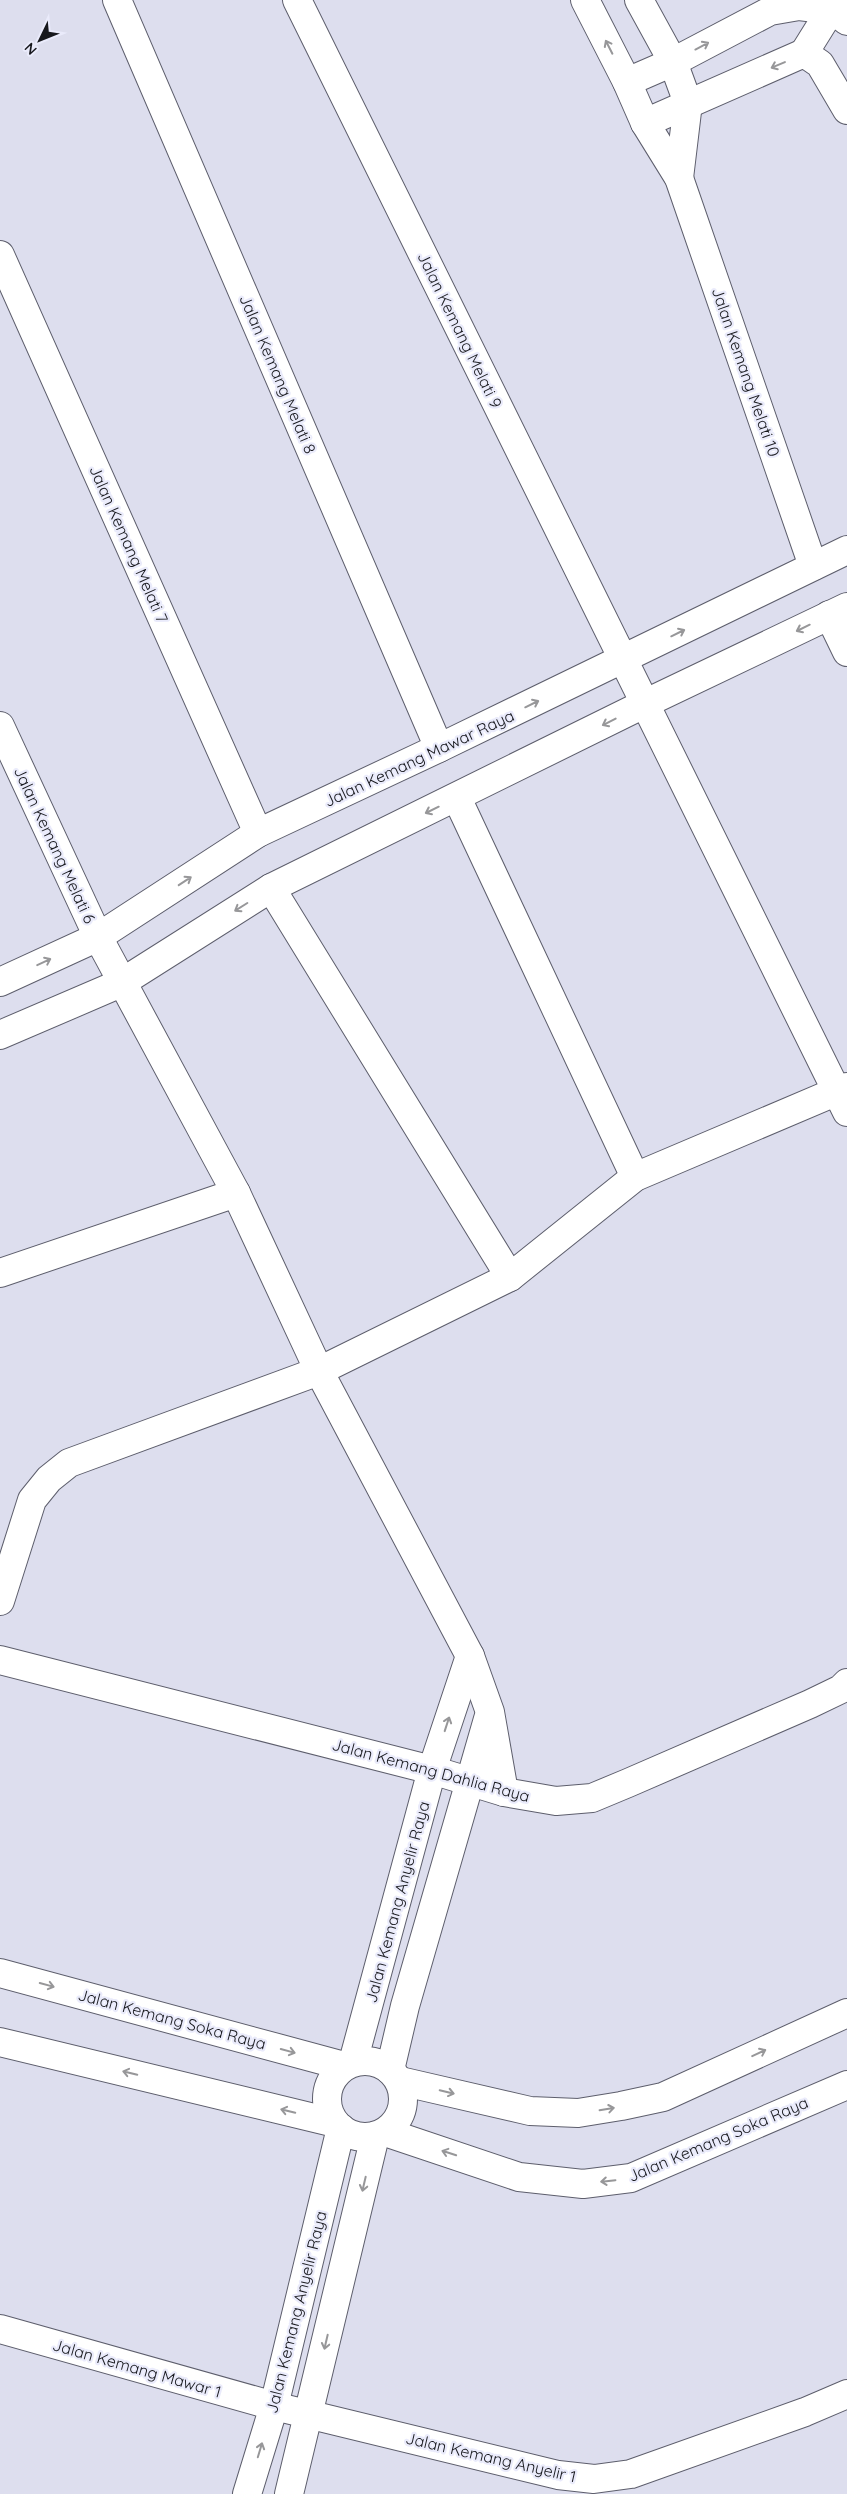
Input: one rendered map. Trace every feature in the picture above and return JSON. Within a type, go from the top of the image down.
[{"type":"street","name":"Jalan Kemang Melati 8","points":[[117,0],[440,748]]},
{"type":"street","name":"Jalan Kemang Melati 9","points":[[297,0],[644,704],[844,1097]]},
{"type":"street","name":"Jalan Kemang Melati 10","points":[[585,0],[627,82],[645,123],[679,178],[813,566]]},
{"type":"street","name":"Jalan Kemang Melati 10","points":[[639,0],[672,62],[688,103],[679,178]]},
{"type":"street","points":[[627,82],[672,62],[770,11],[799,6],[839,10]]},
{"type":"street","points":[[645,123],[804,53],[839,10]]},
{"type":"street","points":[[804,53],[820,64],[847,110]]},
{"type":"street","name":"Jalan Kemang Melati 7","points":[[0,255],[258,833]]},
{"type":"street","name":"Jalan Kemang Mawar Raya","points":[[0,982],[98,937],[258,833],[440,748],[847,550]]},
{"type":"street","points":[[0,1035],[121,983],[271,888],[457,798],[644,704],[838,611],[847,652]]},
{"type":"street","name":"Jalan Kemang Melati 6","points":[[0,726],[121,983],[236,1193],[319,1371],[470,1656],[490,1712],[504,1792]]},
{"type":"street","points":[[457,798],[635,1178]]},
{"type":"street","points":[[271,888],[510,1278]]},
{"type":"street","points":[[0,1601],[32,1500],[49,1479],[69,1463],[319,1371],[510,1278],[635,1178],[844,1097]]},
{"type":"street","points":[[0,1273],[236,1193]]},
{"type":"street","name":"Jalan Kemang Anyelir Raya","points":[[349,2064],[432,1770],[470,1656]]},
{"type":"street","name":"Jalan Kemang Dahlia Raya","points":[[0,1660],[432,1770],[470,1780],[504,1792],[556,1801],[592,1798],[810,1704],[847,1683]]},
{"type":"street","points":[[490,1712],[405,2006],[395,2076],[404,2096],[402,2110],[396,2123],[380,2134],[350,2135],[338,2126],[329,2111],[326,2099],[328,2086],[349,2064],[367,2060],[379,2063],[395,2076],[530,2111],[586,2112],[663,2097],[847,2013]]},
{"type":"street","name":"Jalan Kemang Soka Raya","points":[[0,1973],[349,2064]]},
{"type":"street","points":[[0,2042],[338,2126]]},
{"type":"street","name":"Jalan Kemang Soka Raya","points":[[380,2134],[519,2176],[583,2184],[631,2178],[847,2085]]},
{"type":"street","name":"Jalan Kemang Anyelir Raya","points":[[247,2494],[274,2406],[338,2126]]},
{"type":"street","points":[[289,2494],[380,2134]]},
{"type":"street","name":"Jalan Kemang Mawar 1","points":[[0,2329],[274,2406]]},
{"type":"street","name":"Jalan Kemang Anyelir 1","points":[[274,2406],[558,2475],[594,2478],[631,2474],[805,2412],[847,2394]]}]
